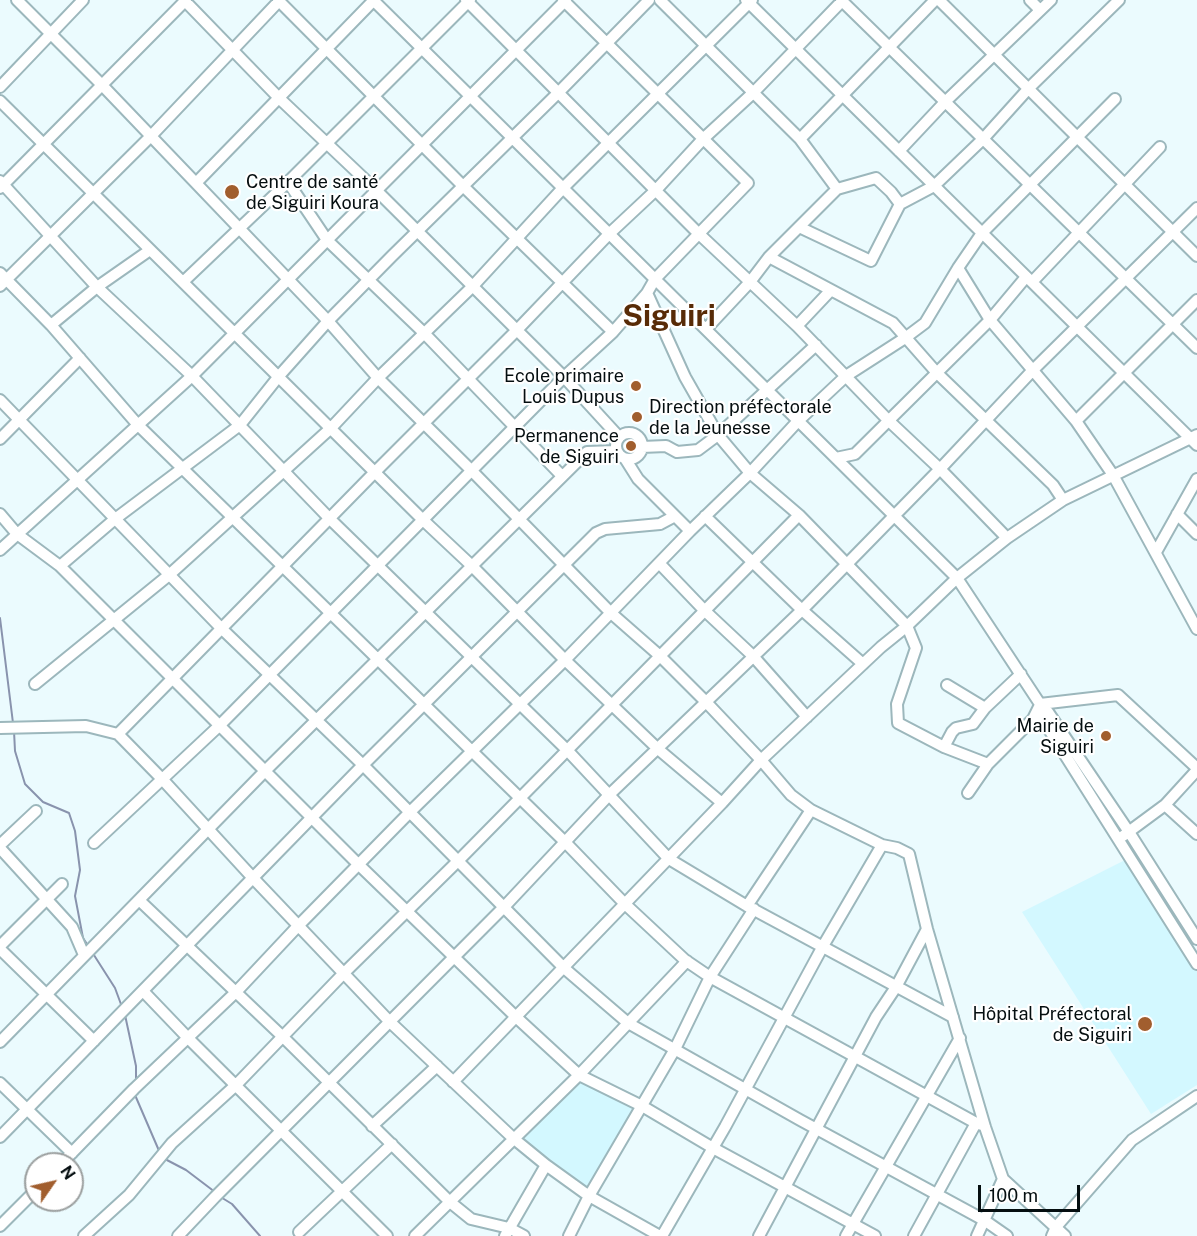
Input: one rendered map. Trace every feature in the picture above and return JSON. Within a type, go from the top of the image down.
[{"type":"street","points":[[17,0],[240,228],[422,424],[471,470],[611,613],[660,656],[706,702],[791,795],[812,810],[882,845],[897,848],[909,854],[927,929],[960,1038],[980,1125],[1003,1179],[1054,1232],[1065,1236]]},
{"type":"street","points":[[0,87],[83,0]]},
{"type":"street","points":[[619,437],[564,377],[376,190],[280,99],[185,0],[44,145],[1,185],[51,235],[97,287],[192,376],[330,519],[567,750],[669,859],[750,908],[953,1017]]},
{"type":"street","points":[[613,333],[464,187],[279,0],[151,136],[2,280],[51,325],[138,424],[232,518],[284,566],[625,904],[687,961],[710,977],[980,1125]]},
{"type":"street","points":[[196,183],[374,0],[957,578],[1040,704],[1048,712],[1129,832],[1197,940],[1186,947]]},
{"type":"street","points":[[0,550],[192,376],[565,0],[748,183],[655,279],[647,293],[613,333],[564,377],[271,675],[163,780],[94,843]]},
{"type":"street","points":[[60,566],[115,519],[240,425],[279,376],[328,321],[649,0]]},
{"type":"street","points":[[660,0],[800,139],[837,189]]},
{"type":"street","points":[[118,734],[609,234],[656,190],[703,139],[753,93],[842,0],[1029,186],[1197,348]]},
{"type":"street","points":[[800,139],[937,0],[1078,136],[1197,256]]},
{"type":"street","points":[[1030,0],[1040,10]]},
{"type":"street","points":[[899,151],[946,101],[1051,0]]},
{"type":"street","points":[[799,227],[871,261],[900,204],[934,186],[1119,0]]},
{"type":"street","points":[[183,282],[288,182],[468,1],[698,233],[798,326],[889,421],[1008,538]]},
{"type":"street","points":[[35,684],[169,575],[331,428],[378,378],[472,287],[563,188],[749,1],[795,50],[1195,439],[1063,500],[1008,538],[957,578],[761,760],[669,859],[453,1082]]},
{"type":"street","points":[[73,1152],[136,1087],[236,992],[358,864],[565,660],[690,531],[750,473],[798,421],[846,376],[925,323],[982,233],[1115,99]]},
{"type":"street","points":[[0,101],[611,705],[658,749],[722,803]]},
{"type":"street","points":[[836,458],[855,454],[1160,147]]},
{"type":"street","points":[[706,329],[750,282],[769,257],[837,189],[876,178],[900,204]]},
{"type":"street","points":[[288,182],[327,240],[424,333],[562,476]]},
{"type":"street","points":[[178,1236],[504,907],[610,794],[802,610],[895,516],[1033,370],[1197,208]]},
{"type":"street","points":[[51,325],[97,287],[150,250]]},
{"type":"street","points":[[769,257],[893,323],[937,373],[1053,485],[1063,500]]},
{"type":"street","points":[[958,268],[990,320],[1076,421],[1113,475],[1197,628]]},
{"type":"street","points":[[798,326],[831,290]]},
{"type":"street","points":[[647,293],[685,377],[718,435],[750,473],[799,515],[907,626],[916,648],[897,704],[898,723],[944,747],[988,764]]},
{"type":"street","points":[[1076,421],[1197,300]]},
{"type":"street","points":[[642,447],[666,446],[678,452],[698,450],[718,435],[816,345]]},
{"type":"street","points":[[0,439],[80,358]]},
{"type":"street","points":[[0,400],[221,628],[459,860],[564,968],[628,1023],[816,1129],[938,1194],[1007,1236]]},
{"type":"street","points":[[626,460],[639,456],[642,447],[639,438],[632,433],[619,437],[616,443],[618,455],[626,460],[638,479],[690,531]]},
{"type":"street","points":[[0,1042],[265,771],[587,452],[616,451]]},
{"type":"street","points":[[852,473],[855,454]]},
{"type":"street","points":[[1156,552],[1197,479]]},
{"type":"street","points":[[0,514],[17,534],[60,566],[358,864],[579,1075],[642,1106],[713,1148],[875,1236]]},
{"type":"street","points":[[1177,514],[1197,534]]},
{"type":"street","points":[[84,1236],[129,1195],[172,1143],[236,1085],[343,974],[459,860],[799,515]]},
{"type":"street","points":[[0,1137],[363,765],[596,533],[660,524],[675,516]]},
{"type":"street","points":[[705,516],[802,610],[863,664]]},
{"type":"street","points":[[659,563],[753,656],[807,717]]},
{"type":"street","points":[[944,747],[956,728],[973,724],[985,708],[1021,674]]},
{"type":"street","points":[[947,685],[985,708]]},
{"type":"street","points":[[1040,704],[1118,694],[1197,769],[1166,805],[1118,840]]},
{"type":"street","points":[[968,793],[988,764],[1033,719],[1040,704]]},
{"type":"street","points":[[1040,704],[1043,720],[1197,964]]},
{"type":"street","points":[[10,728],[86,726],[118,734],[343,974],[390,1022],[513,1138],[589,1196],[661,1236],[713,1148],[823,946],[882,845]]},
{"type":"street","points":[[1166,805],[1197,834]]},
{"type":"street","points":[[569,1236],[589,1196],[675,1049],[710,977],[750,908],[812,810]]},
{"type":"street","points":[[36,811],[0,847],[72,927],[88,951]]},
{"type":"street","points":[[62,884],[0,948],[94,1041]]},
{"type":"street","points":[[139,900],[283,1037],[450,1202],[471,1219],[524,1236]]},
{"type":"street","points":[[759,1236],[876,1017],[896,987],[927,929]]},
{"type":"street","points":[[416,1236],[579,1075],[687,961]]},
{"type":"street","points":[[143,991],[387,1236]]},
{"type":"street","points":[[846,1236],[960,1038]]},
{"type":"street","points":[[372,1126],[437,1066]]},
{"type":"street","points":[[0,1083],[71,1152]]},
{"type":"street","points":[[1054,1232],[1132,1140],[1197,1096]]},
{"type":"street","points":[[914,1236],[980,1125]]},
{"type":"street","points":[[298,1232],[392,1144]]},
{"type":"street","points":[[507,1232],[546,1165]]},
{"type":"street","points":[[977,1236],[1003,1179]]},
{"type":"street","points":[[2,1220],[24,1201]]},
{"type":"shaded area","name":"Hôpital Préfectoral de Siguiri","points":[[1129,858],[1197,964],[1197,1085],[1151,1114],[1022,912]]},
{"type":"shaded area","points":[[580,1078],[636,1107],[588,1191],[519,1137]]},
{"type":"waterway","points":[[0,618],[13,723]]},
{"type":"waterway","points":[[14,731],[15,751],[25,784],[43,802],[69,813],[75,831],[80,870],[75,896],[83,938],[89,947]]},
{"type":"waterway","points":[[92,952],[115,988],[122,1007]]},
{"type":"waterway","points":[[125,1015],[136,1066],[136,1080]]},
{"type":"waterway","points":[[135,1095],[160,1153]]},
{"type":"waterway","points":[[163,1158],[186,1170],[215,1192]]},
{"type":"waterway","points":[[219,1196],[232,1204],[260,1236]]},
{"type":"place","name":"Centre de santé de Siguiri Koura","points":[[232,192]]},
{"type":"place","name":"Ecole primaire Louis Dupus","points":[[636,386]]},
{"type":"place","name":"Direction préfectorale de la Jeunesse","points":[[637,417]]},
{"type":"place","name":"Permanence de Siguiri","points":[[631,446]]},
{"type":"place","name":"Mairie de Siguiri","points":[[1106,736]]},
{"type":"place","name":"Hôpital Préfectoral de Siguiri","points":[[1145,1024]]},
{"type":"district","name":"Siguiri","points":[[669,317]]}]
